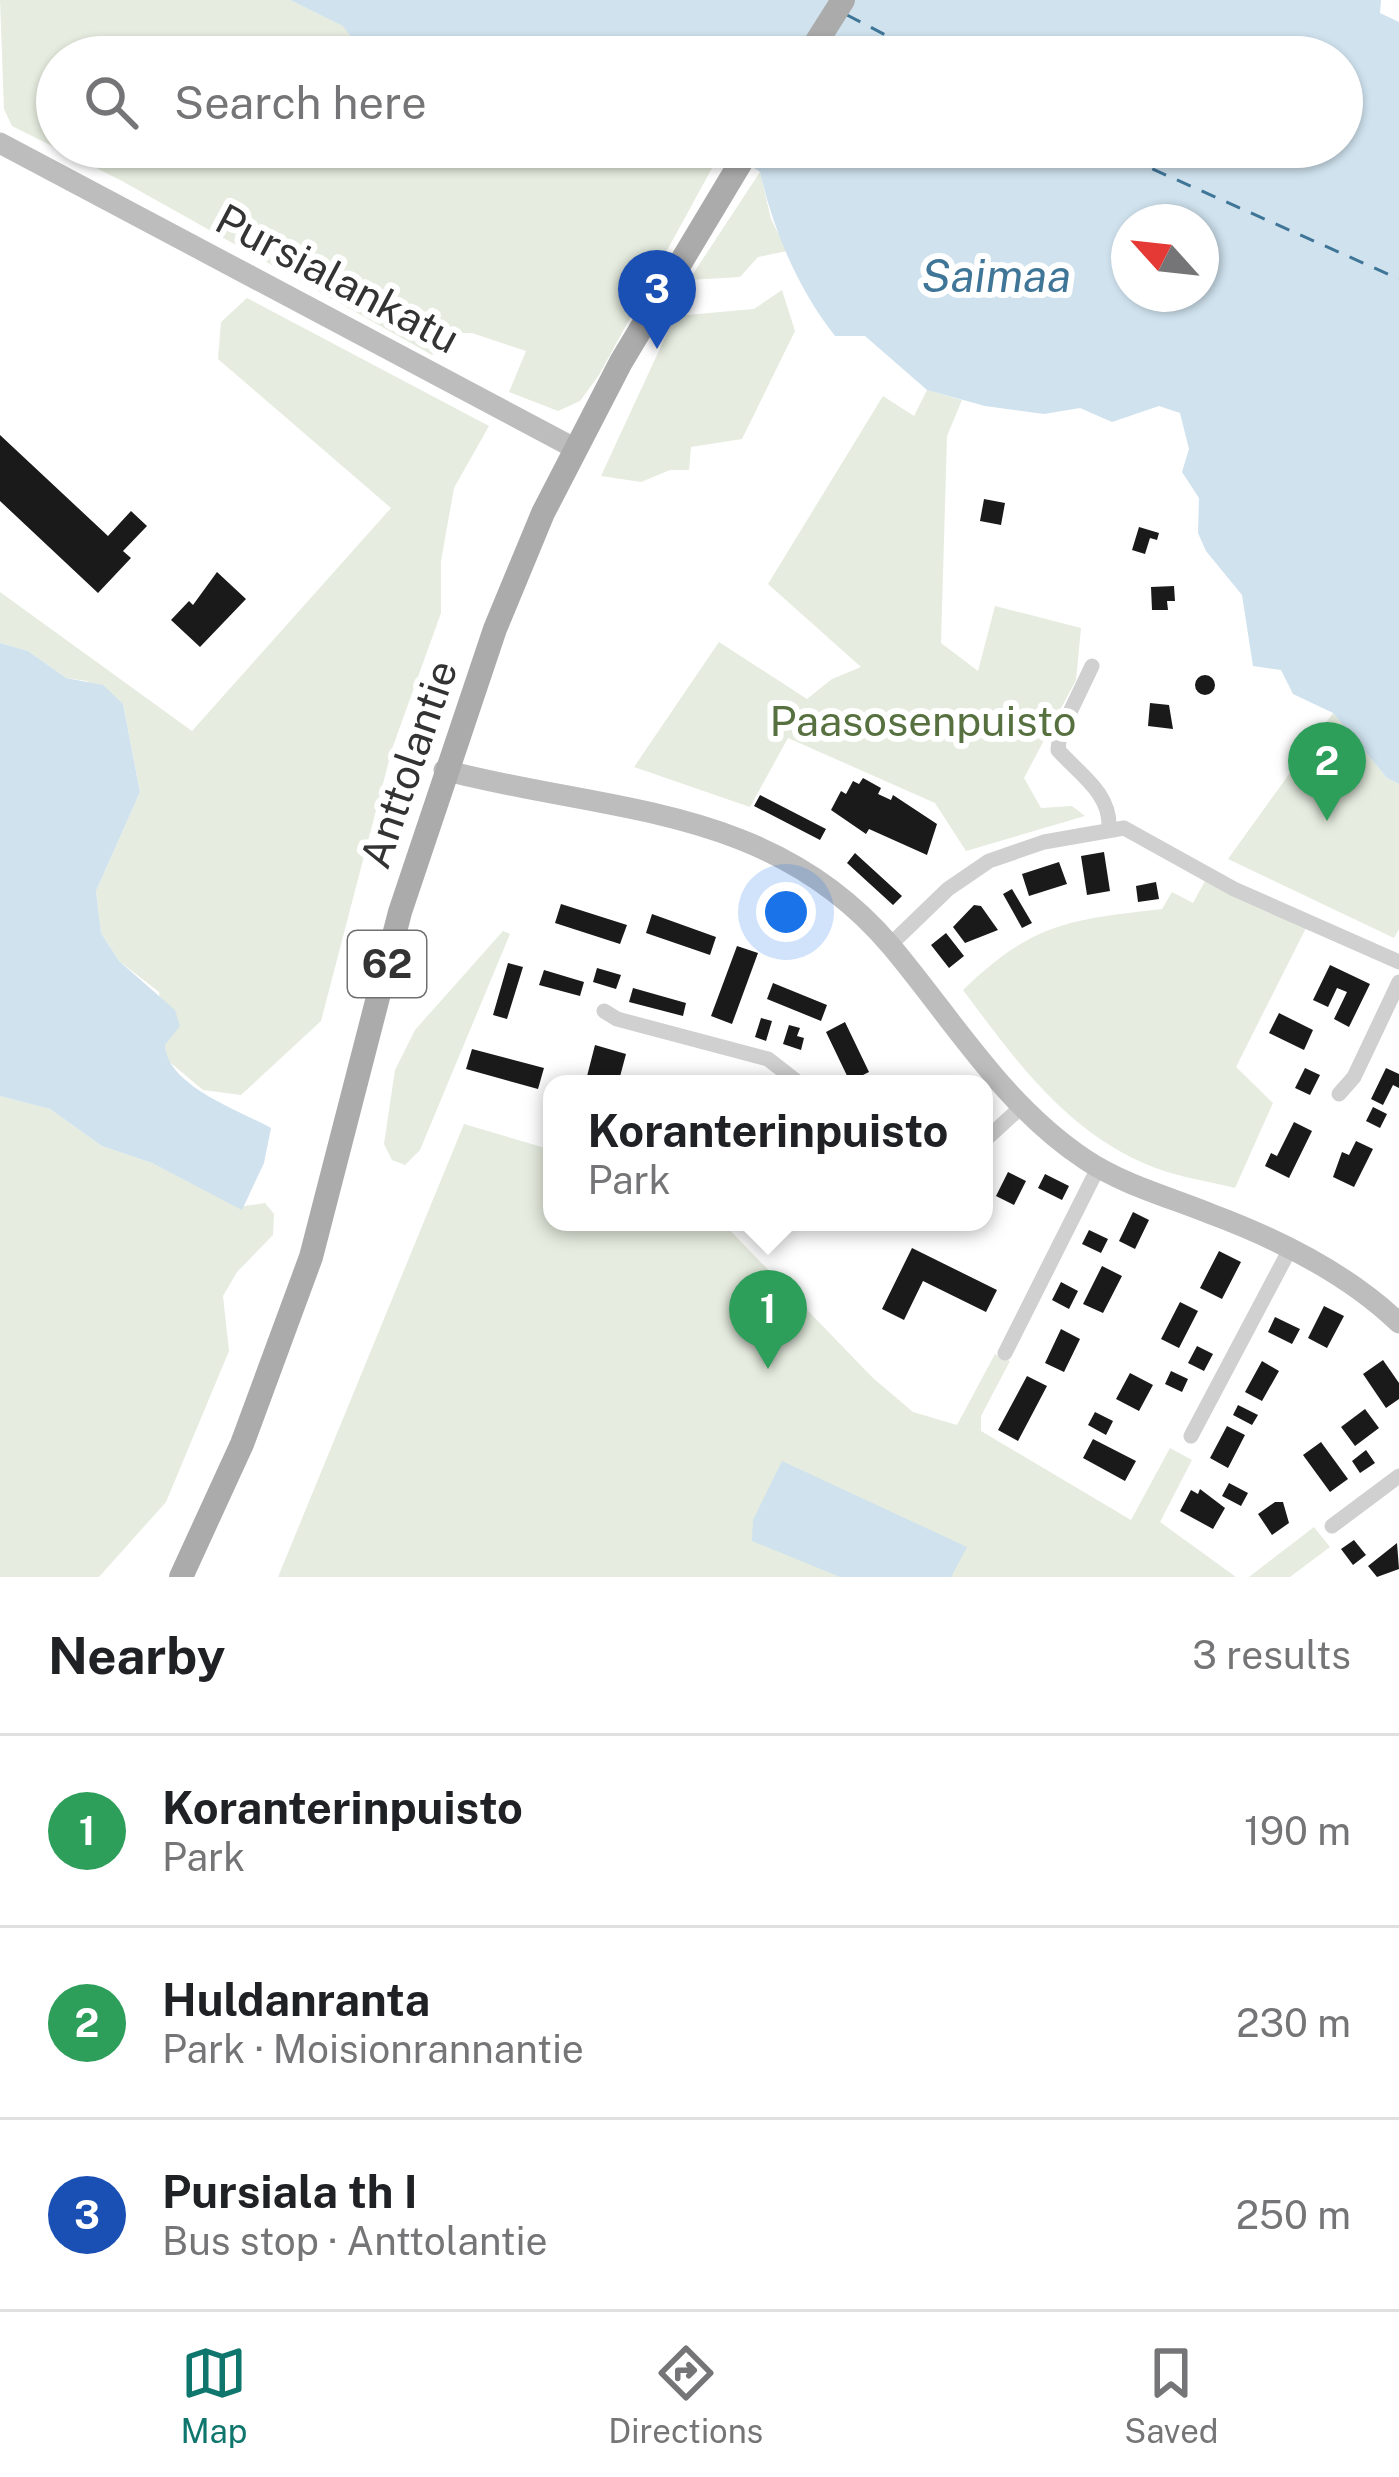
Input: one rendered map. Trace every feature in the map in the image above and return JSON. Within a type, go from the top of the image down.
[{"type":"main road","points":[[820,36],[843,0]]},
{"type":"main road","name":"Anttolantie","points":[[181,1577],[251,1423],[311,1257],[400,912],[444,770],[503,610],[576,449],[686,247],[737,168]]},
{"type":"street","name":"Pursialankatu","points":[[0,143],[36,162]]},
{"type":"street","name":"Pursialankatu","points":[[47,168],[576,449]]},
{"type":"street","points":[[1092,666],[1060,733],[1058,750],[1098,790],[1110,814],[1109,828]]},
{"type":"street","points":[[444,770],[709,825],[807,873],[890,945],[993,1075]]},
{"type":"street","points":[[890,945],[948,889],[989,861],[1023,847],[1109,828],[1133,830],[1234,890],[1399,962]]},
{"type":"street","points":[[1339,1094],[1354,1077],[1399,982]]},
{"type":"street","points":[[604,1011],[617,1019],[768,1059],[788,1075]]},
{"type":"street","points":[[993,1075],[1019,1108],[1098,1168],[1290,1249],[1396,1312]]},
{"type":"street","points":[[993,1133],[1019,1108]]},
{"type":"street","points":[[1005,1353],[1098,1168]]},
{"type":"street","points":[[1191,1436],[1290,1249]]},
{"type":"street","points":[[1332,1526],[1399,1476]]},
{"type":"green space","points":[[0,0],[290,0],[344,26],[351,36],[36,36],[36,138],[12,126],[4,109]]},
{"type":"green space","points":[[96,168],[712,168],[599,375],[580,401],[558,411],[509,392],[526,351],[472,333],[453,333],[432,355]]},
{"type":"green space","points":[[760,172],[771,219],[787,251],[758,257],[740,277],[689,280]]},
{"type":"green space","points":[[782,290],[795,331],[742,439],[691,447],[689,470],[670,470],[641,482],[601,476],[675,316],[754,309]]},
{"type":"green space","points":[[247,298],[489,426],[454,488],[441,561],[441,613],[392,749],[321,1021],[241,1095],[203,1090],[166,1059],[159,992],[119,961],[101,933],[96,891],[140,792],[123,704],[87,681],[66,678],[28,651],[0,643],[0,592],[192,731],[391,508],[218,359],[221,322]]},
{"type":"green space","name":"Paasosenpuisto","points":[[927,390],[962,400],[947,436],[941,643],[978,671],[995,606],[1081,628],[1076,680],[1024,778],[1041,808],[1072,806],[1085,816],[966,851],[935,803],[788,738],[750,807],[634,767],[719,642],[807,699],[832,679],[861,667],[768,584],[883,396],[914,416]]},
{"type":"green space","points":[[1333,713],[1387,778],[1399,784],[1399,929],[1394,938],[1228,859]]},
{"type":"green space","points":[[1205,881],[1306,928],[1236,1067],[1273,1103],[1235,1188],[1153,1167],[1094,1135],[1024,1068],[963,990],[1010,951],[1053,928],[1162,909],[1172,892],[1193,903]]},
{"type":"green space","points":[[503,931],[510,934],[420,1150],[405,1165],[392,1160],[384,1144],[395,1070],[415,1030]]},
{"type":"green space","points":[[0,1096],[50,1109],[102,1146],[152,1163],[238,1207],[265,1203],[274,1214],[273,1235],[237,1272],[223,1296],[229,1351],[166,1502],[99,1577],[0,1577]]},
{"type":"green space","points":[[464,1124],[543,1147],[543,1231],[731,1231],[873,1378],[913,1412],[957,1425],[995,1354],[1010,1361],[981,1416],[981,1431],[1131,1520],[1170,1448],[1192,1460],[1160,1522],[1236,1577],[278,1577]]},
{"type":"green space","points":[[1314,1527],[1330,1547],[1290,1577],[1249,1577]]},
{"type":"water","name":"Saimaa","points":[[290,0],[1381,0],[1380,13],[1399,22],[1399,784],[1387,778],[1333,713],[1293,694],[1281,670],[1253,666],[1242,595],[1206,551],[1198,533],[1199,498],[1182,472],[1189,449],[1180,413],[1159,406],[1112,422],[1080,408],[1044,414],[985,406],[927,390],[865,336],[835,336],[788,258],[760,172],[754,168],[1363,168],[1363,36],[350,36],[343,26]]},
{"type":"water","points":[[0,643],[28,651],[66,678],[103,685],[123,704],[140,792],[96,891],[101,933],[119,961],[175,1010],[180,1026],[165,1045],[178,1073],[207,1095],[271,1128],[264,1163],[242,1210],[152,1163],[102,1146],[50,1109],[0,1096]]},
{"type":"water","points":[[782,1461],[967,1547],[951,1577],[840,1577],[752,1541],[753,1520]]},
{"type":"building","points":[[0,435],[108,536],[131,511],[147,526],[123,551],[131,558],[98,593],[0,501]]},
{"type":"building","points":[[984,499],[1005,503],[1001,525],[980,521]]},
{"type":"building","points":[[1139,527],[1159,533],[1157,540],[1150,538],[1145,554],[1132,550]]},
{"type":"building","points":[[217,572],[246,599],[200,647],[171,620],[189,601],[193,605]]},
{"type":"building","points":[[1174,586],[1175,601],[1167,601],[1168,610],[1152,610],[1151,587]]},
{"type":"building","points":[[1205,675],[1215,685],[1205,695],[1195,685]]},
{"type":"building","points":[[1150,703],[1169,705],[1173,729],[1148,726]]},
{"type":"building","points":[[863,778],[881,788],[878,794],[891,800],[893,795],[937,824],[927,855],[869,829],[866,834],[831,810],[841,791],[846,794],[853,781],[859,784]]},
{"type":"building","points":[[760,795],[826,829],[820,840],[754,806]]},
{"type":"building","points":[[1104,852],[1110,891],[1087,895],[1081,856]]},
{"type":"building","points":[[855,853],[902,896],[893,905],[847,863]]},
{"type":"building","points":[[1059,862],[1067,884],[1029,896],[1022,874]]},
{"type":"building","points":[[1156,882],[1159,899],[1138,902],[1136,886]]},
{"type":"building","points":[[1012,889],[1032,923],[1022,928],[1003,894]]},
{"type":"building","points":[[561,904],[627,925],[620,944],[555,923]]},
{"type":"building","points":[[974,905],[981,906],[998,930],[965,943],[953,927]]},
{"type":"building","points":[[652,914],[716,937],[710,955],[646,933]]},
{"type":"building","points":[[946,933],[964,956],[949,968],[931,945]]},
{"type":"building","points":[[737,946],[758,953],[732,1024],[711,1016]]},
{"type":"building","points":[[508,963],[523,967],[507,1019],[493,1015]]},
{"type":"building","points":[[1330,965],[1370,984],[1349,1027],[1334,1019],[1347,992],[1337,988],[1328,1007],[1313,1000]]},
{"type":"building","points":[[597,968],[621,975],[616,989],[593,982]]},
{"type":"building","points":[[544,970],[584,982],[580,996],[539,985]]},
{"type":"building","points":[[773,983],[827,1005],[821,1021],[767,999]]},
{"type":"building","points":[[633,988],[686,1003],[683,1016],[629,1002]]},
{"type":"building","points":[[1279,1013],[1313,1030],[1304,1050],[1269,1033]]},
{"type":"building","points":[[761,1018],[772,1021],[766,1041],[755,1037]]},
{"type":"building","points":[[845,1022],[869,1072],[847,1075],[826,1032]]},
{"type":"building","points":[[789,1025],[800,1028],[801,1050],[783,1044]]},
{"type":"building","points":[[595,1045],[626,1054],[620,1075],[587,1075]]},
{"type":"building","points":[[472,1049],[544,1068],[538,1089],[466,1069]]},
{"type":"building","points":[[1305,1068],[1320,1075],[1310,1095],[1295,1088]]},
{"type":"building","points":[[1386,1068],[1399,1074],[1399,1088],[1393,1085],[1383,1105],[1371,1099]]},
{"type":"building","points":[[1373,1107],[1387,1114],[1380,1128],[1366,1121]]},
{"type":"building","points":[[1294,1122],[1312,1131],[1289,1178],[1265,1166],[1271,1153],[1277,1156]]},
{"type":"building","points":[[1356,1141],[1373,1149],[1354,1187],[1333,1177],[1342,1152],[1349,1155]]},
{"type":"building","points":[[1008,1172],[1026,1181],[1014,1205],[996,1196]]},
{"type":"building","points":[[1045,1174],[1069,1186],[1062,1200],[1038,1188]]},
{"type":"building","points":[[1133,1212],[1149,1220],[1135,1249],[1119,1241]]},
{"type":"building","points":[[1089,1230],[1108,1239],[1101,1253],[1082,1244]]},
{"type":"building","points":[[912,1248],[997,1290],[986,1312],[923,1281],[904,1320],[882,1309]]},
{"type":"building","points":[[1219,1251],[1241,1262],[1222,1299],[1200,1288]]},
{"type":"building","points":[[1102,1266],[1122,1276],[1103,1313],[1083,1304]]},
{"type":"building","points":[[1061,1282],[1078,1291],[1069,1309],[1052,1300]]},
{"type":"building","points":[[1180,1302],[1198,1311],[1179,1348],[1161,1339]]},
{"type":"building","points":[[1324,1306],[1344,1316],[1327,1348],[1308,1338]]},
{"type":"building","points":[[1275,1317],[1300,1329],[1292,1344],[1268,1332]]},
{"type":"building","points":[[1061,1329],[1080,1339],[1064,1372],[1045,1363]]},
{"type":"building","points":[[1197,1346],[1213,1354],[1204,1371],[1188,1363]]},
{"type":"building","points":[[1383,1360],[1399,1383],[1399,1399],[1386,1408],[1363,1374]]},
{"type":"building","points":[[1262,1361],[1279,1371],[1262,1401],[1245,1392]]},
{"type":"building","points":[[1171,1371],[1188,1379],[1182,1392],[1165,1384]]},
{"type":"building","points":[[1130,1373],[1153,1385],[1139,1411],[1116,1399]]},
{"type":"building","points":[[1027,1376],[1047,1386],[1018,1441],[998,1430]]},
{"type":"building","points":[[1238,1405],[1258,1415],[1252,1425],[1233,1415]]},
{"type":"building","points":[[1365,1409],[1379,1428],[1355,1446],[1341,1427]]},
{"type":"building","points":[[1095,1412],[1113,1421],[1106,1435],[1088,1425]]},
{"type":"building","points":[[1227,1426],[1245,1435],[1228,1468],[1210,1458]]},
{"type":"building","points":[[1093,1439],[1136,1461],[1125,1481],[1083,1458]]},
{"type":"building","points":[[1321,1442],[1348,1479],[1330,1492],[1303,1455]]},
{"type":"building","points":[[1366,1450],[1375,1463],[1360,1473],[1352,1461]]},
{"type":"building","points":[[1229,1483],[1248,1493],[1241,1506],[1222,1496]]},
{"type":"building","points":[[1200,1489],[1225,1508],[1213,1529],[1180,1511],[1191,1490],[1198,1494]]},
{"type":"building","points":[[1283,1502],[1289,1523],[1272,1535],[1258,1514]]},
{"type":"building","points":[[1354,1540],[1366,1555],[1353,1565],[1341,1549]]},
{"type":"building","points":[[1397,1543],[1399,1569],[1377,1577],[1368,1566]]},
{"type":"ferry route","points":[[847,15],[888,36]]},
{"type":"ferry route","points":[[1150,168],[1399,279]]},
{"type":"place","name":"Pursiala th I","points":[[657,349]]},
{"type":"place","name":"Huldanranta","points":[[1327,821]]},
{"type":"place","name":"Koranterinpuisto","points":[[768,1369]]}]
